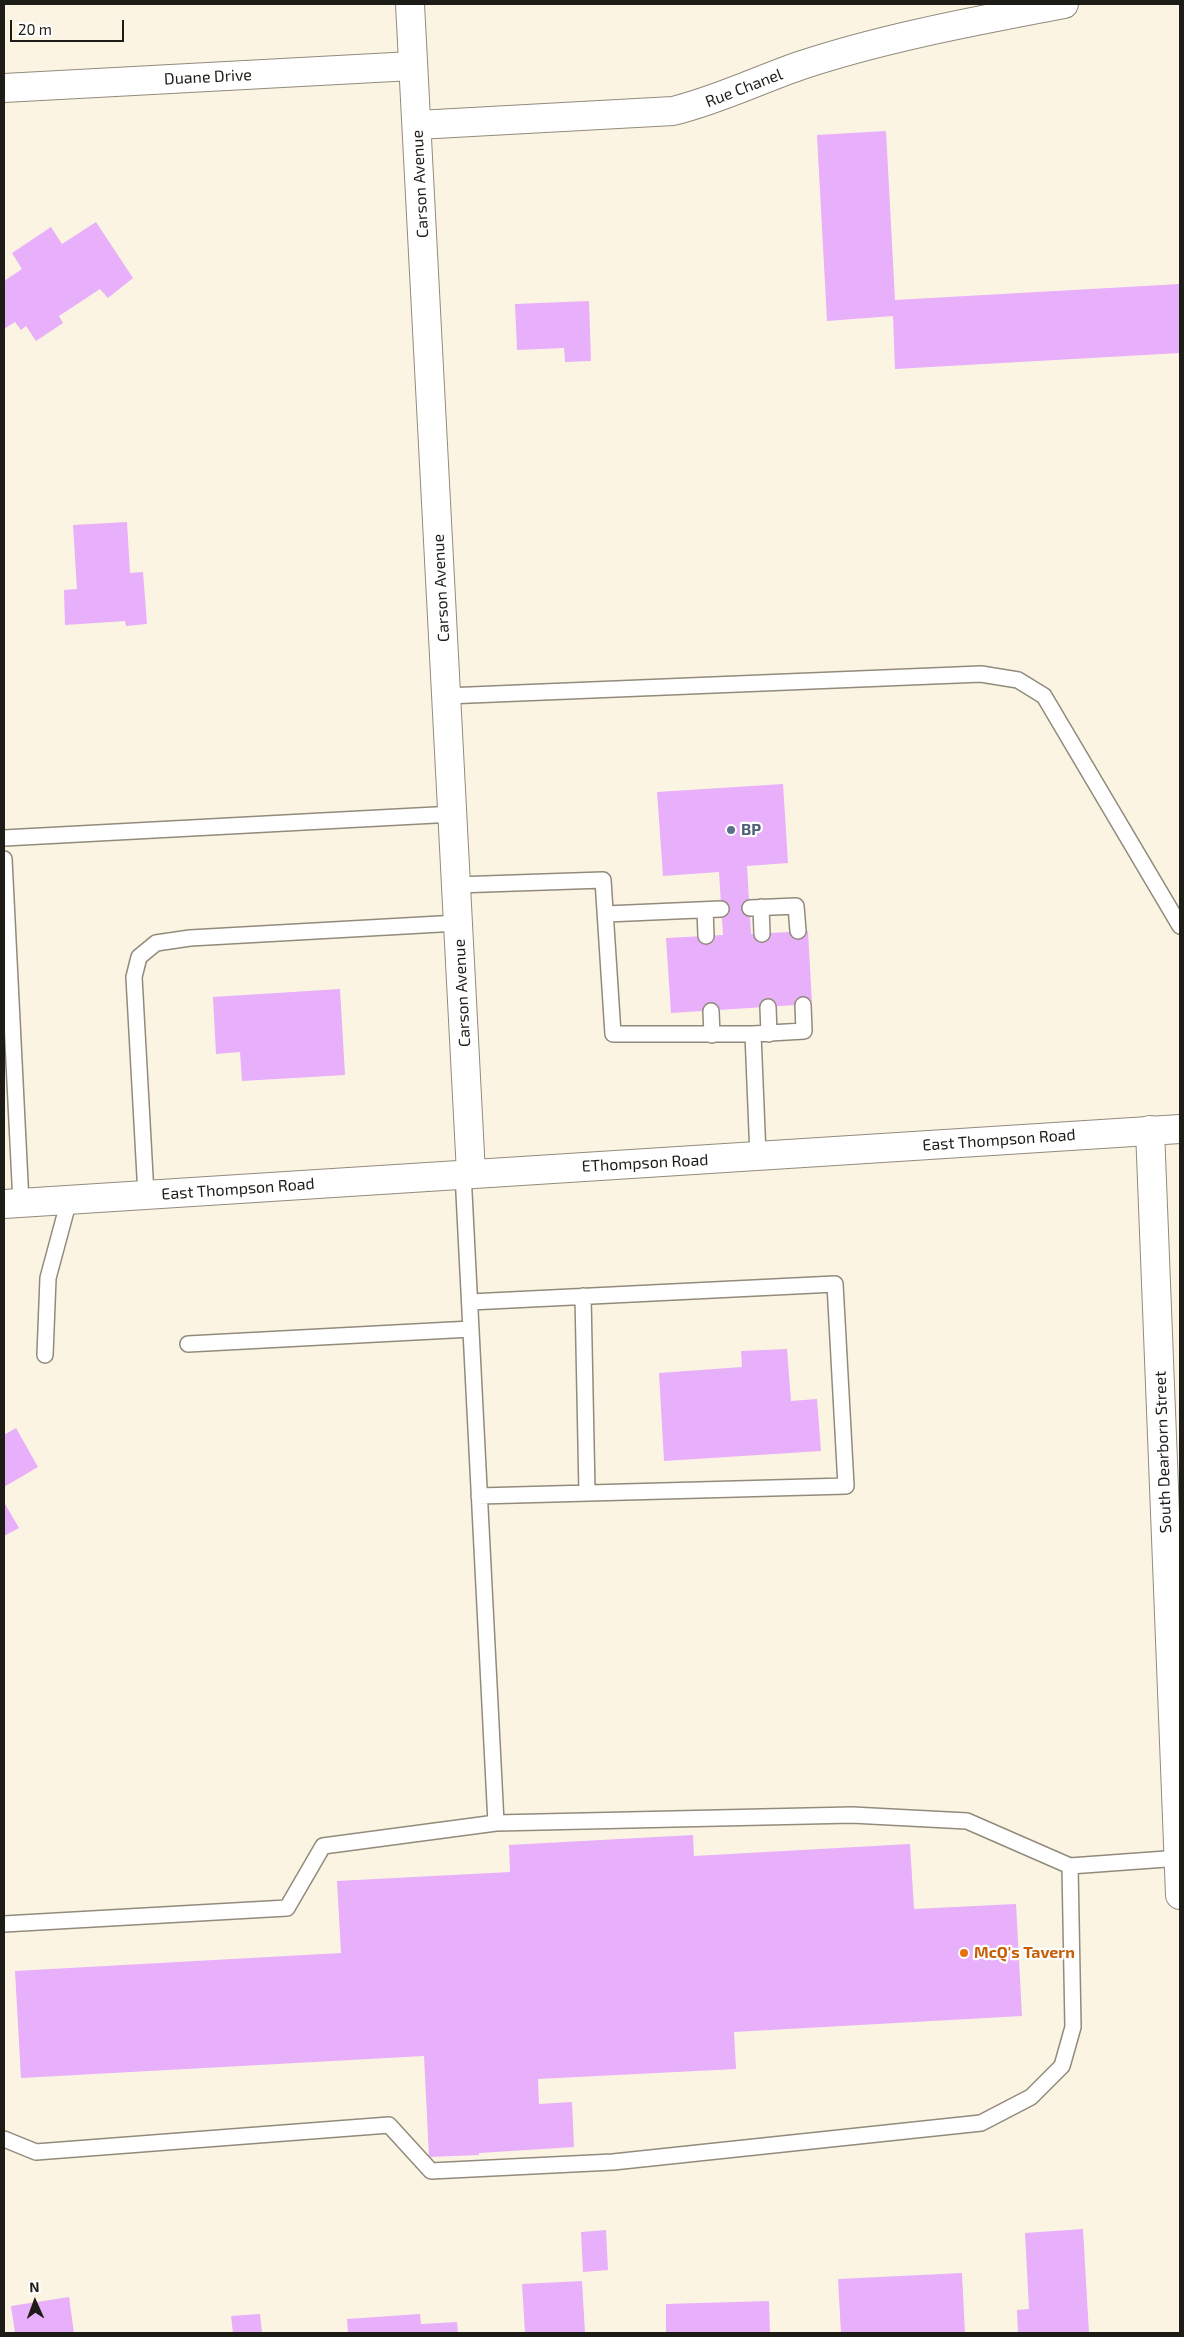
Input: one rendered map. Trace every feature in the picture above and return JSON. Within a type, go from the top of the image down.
[{"type":"main road","name":"Carson Avenue","points":[[410,4],[446,696],[454,814],[467,1173]]},
{"type":"main road","name":"Rue Chanel","points":[[417,126],[673,112],[700,105],[802,65],[886,41],[1064,4]]},
{"type":"main road","name":"Duane Drive","points":[[4,88],[412,66]]},
{"type":"main road","name":"East Thompson Road","points":[[818,1151],[1180,1129]]},
{"type":"main road","name":"South Dearborn Street","points":[[1150,1130],[1180,1894]]},
{"type":"main road","name":"EThompson Road","points":[[467,1173],[818,1151]]},
{"type":"main road","name":"East Thompson Road","points":[[12,1204],[467,1173]]},
{"type":"lane","points":[[446,696],[981,674],[1018,680],[1044,696],[1180,926]]},
{"type":"lane","points":[[4,838],[454,814]]},
{"type":"lane","points":[[4,859],[12,1204]]},
{"type":"lane","points":[[456,885],[603,880],[613,1034],[712,1035],[804,1031],[803,1005]]},
{"type":"lane","points":[[762,934],[755,908],[796,906],[798,931]]},
{"type":"lane","points":[[606,914],[721,909]]},
{"type":"lane","points":[[705,910],[706,936]]},
{"type":"lane","points":[[146,1195],[134,977],[139,958],[156,943],[190,938],[458,923]]},
{"type":"lane","points":[[768,1007],[768,1034]]},
{"type":"lane","points":[[711,1011],[712,1035]]},
{"type":"lane","points":[[753,1034],[758,1156]]},
{"type":"lane","points":[[467,1173],[471,1329],[496,1823]]},
{"type":"lane","points":[[45,1355],[48,1278],[69,1200]]},
{"type":"lane","points":[[470,1302],[835,1284],[846,1486],[479,1496]]},
{"type":"lane","points":[[583,1296],[587,1492]]},
{"type":"lane","points":[[188,1344],[471,1329]]},
{"type":"lane","points":[[4,1924],[287,1908],[323,1846],[496,1823],[852,1815],[967,1821],[1070,1866],[1180,1858]]},
{"type":"lane","points":[[4,2139],[36,2152],[389,2126],[431,2171],[613,2162],[981,2123],[1031,2097],[1062,2066],[1073,2026],[1070,1866]]},
{"type":"building","points":[[886,131],[895,300],[1180,284],[1180,353],[895,369],[893,316],[827,321],[817,135]]},
{"type":"building","points":[[96,222],[133,278],[108,298],[100,289],[59,316],[63,323],[36,341],[26,326],[21,330],[15,322],[4,329],[4,281],[22,269],[12,253],[51,227],[62,244]]},
{"type":"building","points":[[589,301],[591,361],[565,362],[564,348],[517,350],[515,304]]},
{"type":"building","points":[[127,522],[130,573],[143,572],[147,624],[126,626],[125,621],[65,625],[64,590],[77,589],[73,525]]},
{"type":"building","points":[[783,784],[788,863],[747,866],[751,934],[808,931],[812,1004],[671,1013],[666,938],[723,935],[719,872],[663,876],[657,792]]},
{"type":"building","points":[[340,989],[345,1075],[242,1081],[240,1052],[216,1054],[213,997]]},
{"type":"building","points":[[787,1349],[791,1401],[817,1399],[821,1451],[664,1461],[659,1373],[742,1367],[741,1351]]},
{"type":"building","points":[[16,1428],[38,1467],[4,1487],[4,1435]]},
{"type":"building","points":[[4,1502],[19,1528],[4,1536]]},
{"type":"building","points":[[693,1835],[694,1856],[910,1844],[914,1909],[1016,1904],[1022,2016],[734,2032],[736,2069],[538,2079],[539,2104],[572,2102],[574,2147],[479,2153],[479,2155],[429,2157],[424,2056],[21,2078],[15,1971],[341,1953],[337,1881],[510,1872],[509,1845]]},
{"type":"building","points":[[1083,2229],[1089,2333],[1018,2333],[1017,2310],[1029,2309],[1025,2233]]},
{"type":"building","points":[[606,2230],[608,2270],[583,2272],[581,2232]]},
{"type":"building","points":[[962,2273],[965,2333],[841,2333],[838,2279]]},
{"type":"building","points":[[582,2281],[585,2333],[525,2333],[522,2284]]},
{"type":"building","points":[[69,2297],[74,2333],[15,2333],[11,2306]]},
{"type":"building","points":[[769,2301],[770,2333],[666,2333],[666,2304]]},
{"type":"building","points":[[260,2314],[262,2333],[233,2333],[231,2316]]},
{"type":"building","points":[[420,2314],[421,2324],[457,2322],[458,2333],[348,2333],[347,2319]]},
{"type":"place","name":"BP","points":[[731,830]]},
{"type":"place","name":"McQ's Tavern","points":[[964,1953]]}]
